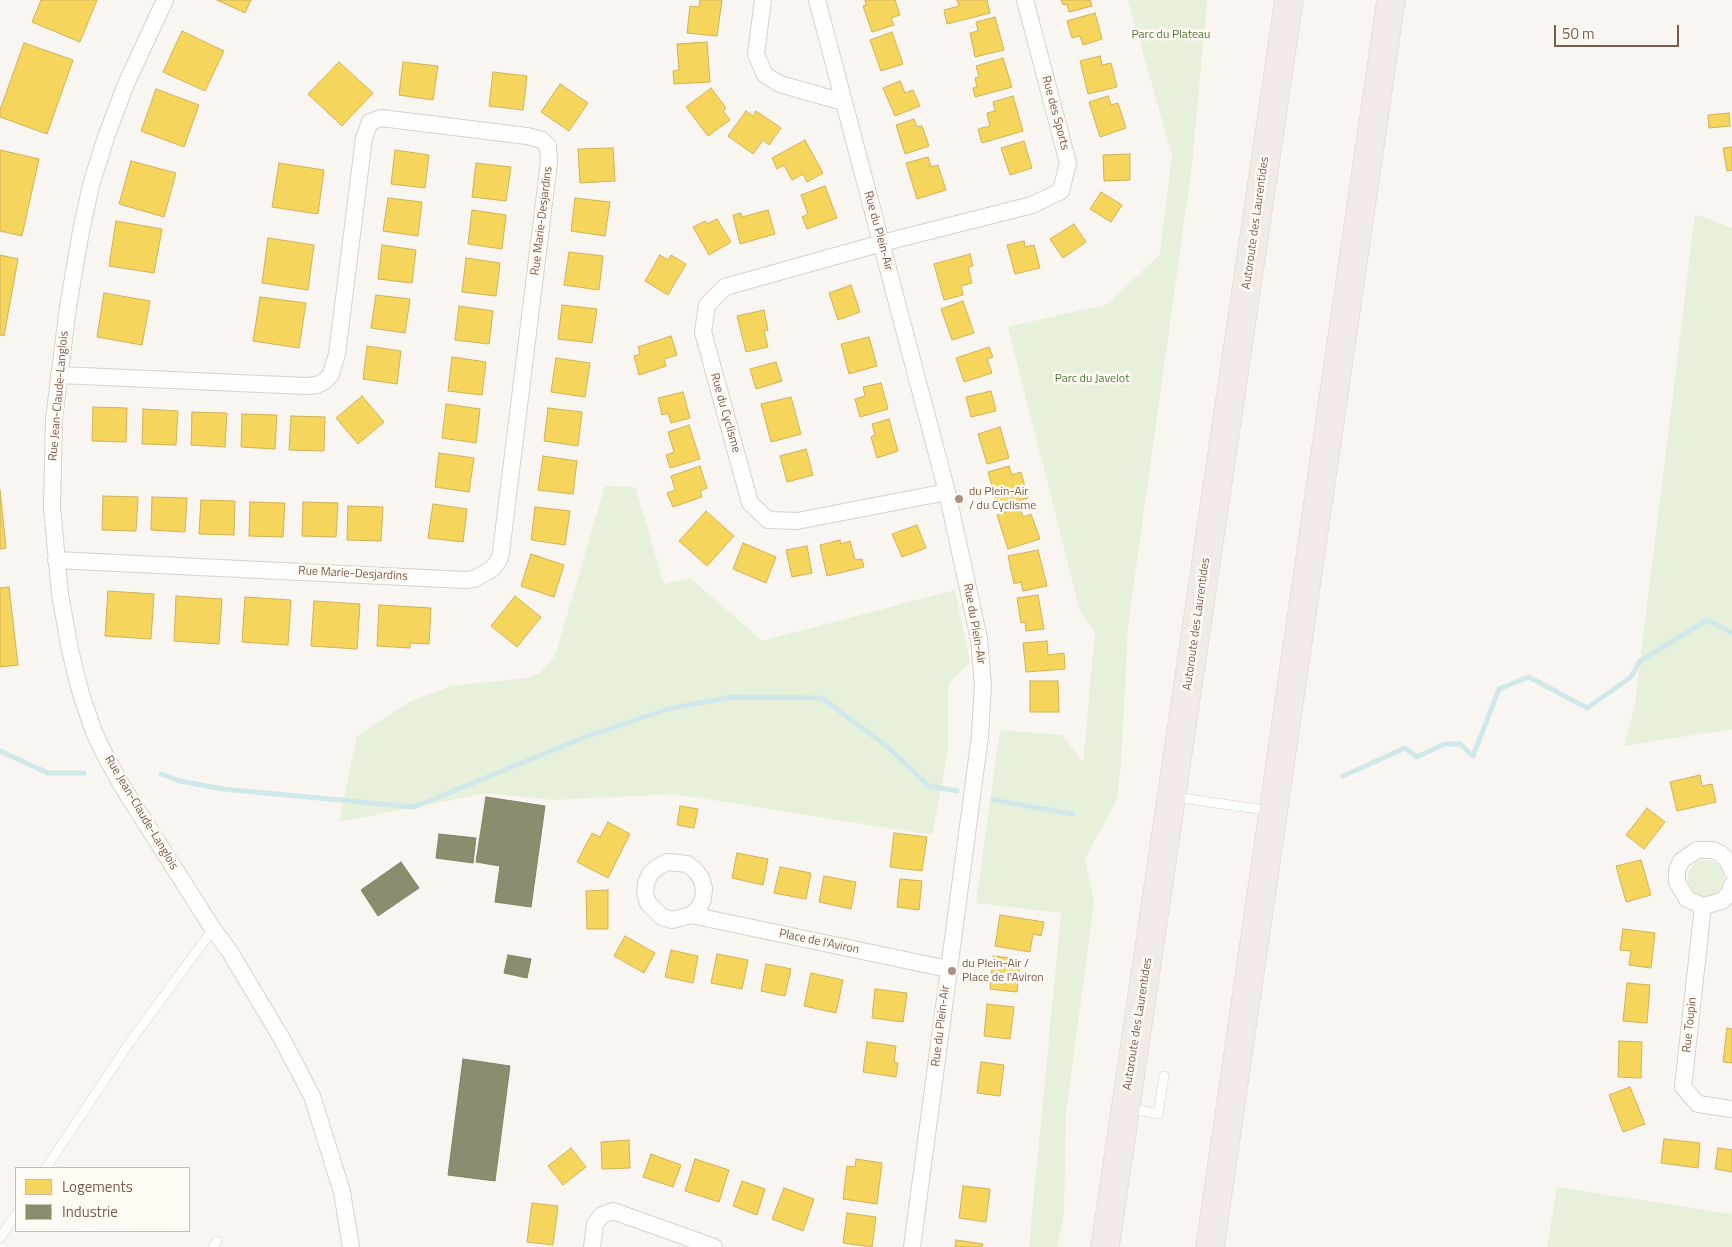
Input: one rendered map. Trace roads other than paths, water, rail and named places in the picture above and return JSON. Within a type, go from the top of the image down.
[{"type":"highway","name":"Autoroute des Laurentides","points":[[1105,1247],[1289,0]]},
{"type":"highway","points":[[1210,1247],[1391,0]]},
{"type":"street","name":"Rue Jean-Claude-Langlois","points":[[165,0],[126,84],[91,185],[81,231],[59,374],[52,466],[52,507],[56,560],[70,650],[80,694],[94,732],[122,786],[213,929],[230,952],[273,1023],[312,1096],[342,1192],[351,1247]]},
{"type":"street","points":[[763,0],[756,54],[765,75],[780,84],[843,102]]},
{"type":"street","name":"Rue du Plein-Air","points":[[816,0],[947,492],[979,639],[983,685],[980,736],[912,1247]]},
{"type":"street","name":"Rue des Sports","points":[[882,243],[1032,206],[1061,191],[1068,163],[1025,0]]},
{"type":"street","name":"Rue Marie-Desjardins","points":[[56,560],[465,580],[474,579],[492,569],[499,560],[501,552],[550,162],[548,146],[542,140],[527,136],[381,118],[370,122],[364,138],[337,354],[331,374],[326,380],[317,385],[59,374]]},
{"type":"street","name":"Rue du Cyclisme","points":[[882,243],[725,287],[707,305],[703,332],[750,503],[768,520],[797,521],[947,492]]},
{"type":"street","points":[[1732,871],[1728,861],[1714,850],[1697,850],[1681,861],[1677,876],[1680,892],[1686,900],[1703,906],[1722,901],[1732,885]]},
{"type":"street","name":"Rue Toupin","points":[[1703,906],[1683,1087],[1698,1104],[1732,1109]]},
{"type":"street","name":"Place de l'Aviron","points":[[691,915],[948,969]]},
{"type":"street","points":[[592,1247],[595,1224],[602,1215],[613,1211],[714,1247]]},
{"type":"lane","points":[[1172,796],[1272,811]]},
{"type":"lane","points":[[47,1167],[130,1042],[213,929]]},
{"type":"lane","points":[[1126,1108],[1158,1114],[1164,1076]]},
{"type":"lane","points":[[0,1238],[15,1216]]},
{"type":"waterway","points":[[1343,776],[1405,748],[1417,757],[1444,744],[1460,744],[1473,756],[1499,689],[1529,677],[1587,708],[1631,677],[1640,661],[1707,620],[1732,633]]},
{"type":"waterway","points":[[161,774],[180,781],[223,789],[414,807],[583,738],[667,709],[732,697],[822,698],[889,748],[929,786],[957,791]]},
{"type":"waterway","points":[[0,751],[48,773],[84,773]]},
{"type":"waterway","points":[[993,800],[1073,814]]},
{"type":"place","name":"du Plein-Air / du Cyclisme","points":[[959,499]]},
{"type":"place","name":"du Plein-Air / Place de l'Aviron","points":[[952,971]]},
{"type":"park label","name":"Parc du Plateau","points":[[1171,35]]},
{"type":"park label","name":"Parc du Javelot","points":[[1092,379]]}]
